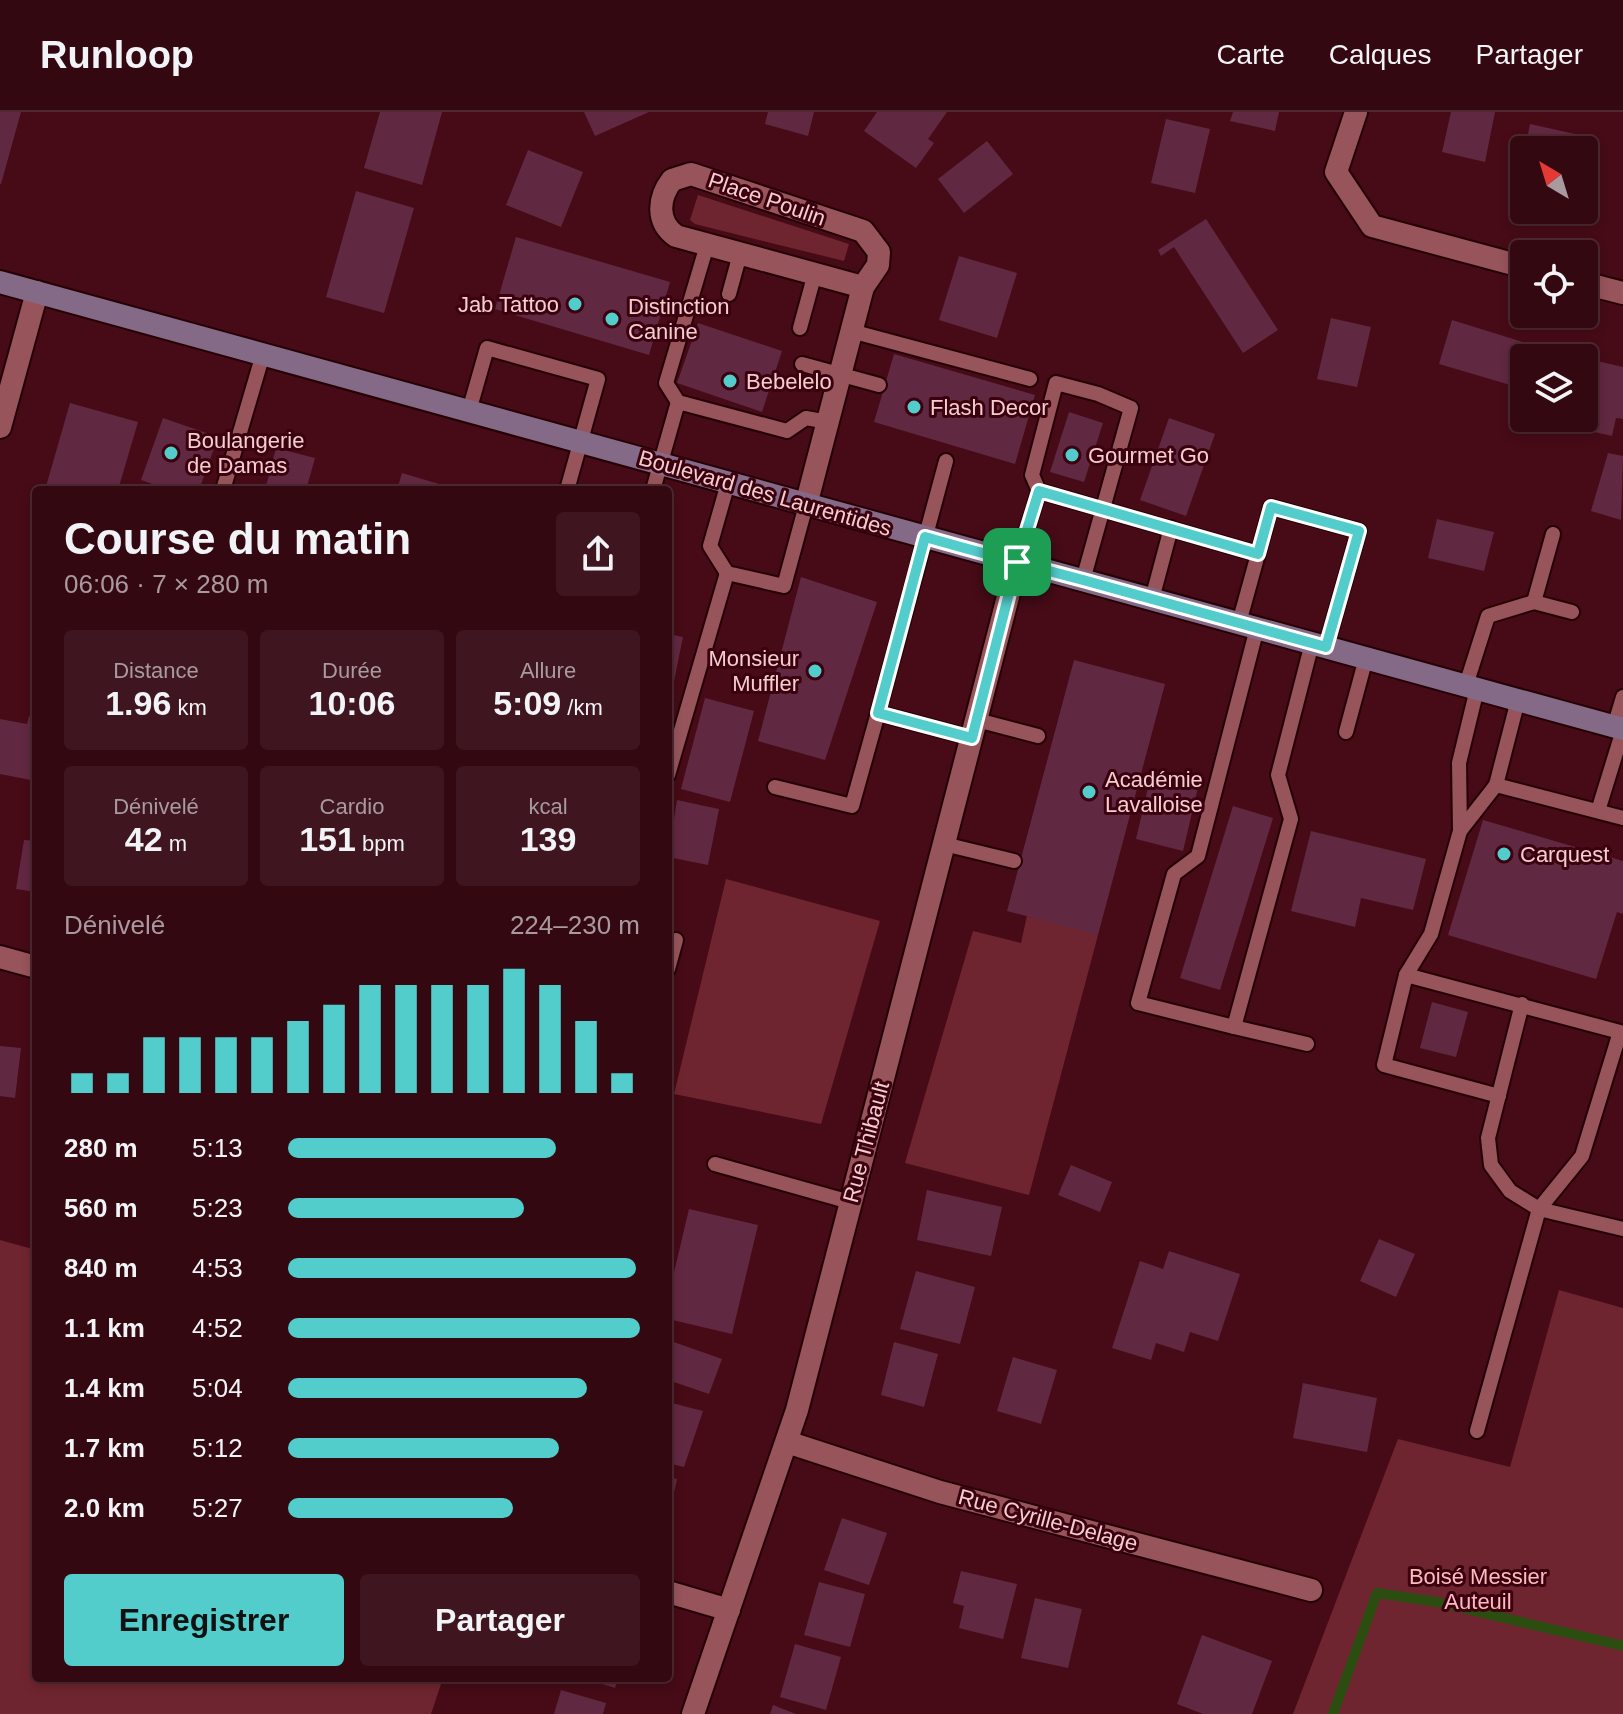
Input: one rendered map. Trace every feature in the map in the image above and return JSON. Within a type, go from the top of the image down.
[{"type":"main road","name":"Boulevard des Laurentides","points":[[0,282],[1620,729]]},
{"type":"street","points":[[1356,112],[1336,172],[1372,226],[1510,263]]},
{"type":"street","name":"Place Poulin","points":[[806,505],[863,287],[880,258],[873,241],[863,231],[705,177],[691,174],[678,176],[667,186],[661,202],[662,222],[676,236],[863,287]]},
{"type":"street","points":[[1598,287],[1623,293]]},
{"type":"street","points":[[0,427],[6,380],[37,292]]},
{"type":"street","name":"Rue Thibault","points":[[693,1714],[787,1442],[1017,562]]},
{"type":"street","points":[[0,957],[32,966]]},
{"type":"street","name":"Rue Cyrille-Delage","points":[[787,1442],[940,1492],[1311,1590]]},
{"type":"street","points":[[672,1593],[729,1610]]},
{"type":"lane","points":[[707,245],[666,383],[678,402],[787,431],[806,418],[828,422]]},
{"type":"lane","points":[[729,294],[740,254]]},
{"type":"lane","points":[[800,328],[815,273]]},
{"type":"lane","points":[[851,331],[1030,379]]},
{"type":"lane","points":[[469,411],[487,348],[598,379],[568,486]]},
{"type":"lane","points":[[224,486],[263,354]]},
{"type":"lane","points":[[802,364],[879,385]]},
{"type":"lane","points":[[1017,562],[1039,491],[1032,475],[1056,383],[1098,394],[1131,408],[1083,580]]},
{"type":"lane","points":[[654,486],[678,402]]},
{"type":"lane","points":[[775,787],[852,806],[946,461]]},
{"type":"lane","points":[[728,483],[710,546],[727,573],[784,586],[806,505]]},
{"type":"lane","points":[[1039,491],[1258,554]]},
{"type":"lane","points":[[1234,1027],[1291,819],[1278,775],[1359,531],[1271,507],[1258,554],[1248,625],[1198,856],[1174,874],[1138,1003],[1234,1027],[1307,1044]]},
{"type":"lane","points":[[1152,599],[1171,528]]},
{"type":"lane","points":[[1534,602],[1553,534]]},
{"type":"lane","points":[[672,761],[727,573]]},
{"type":"lane","points":[[1499,1096],[1384,1065],[1406,975],[1431,934],[1460,831],[1459,763],[1488,616],[1534,602],[1572,612]]},
{"type":"lane","points":[[1346,732],[1366,658]]},
{"type":"lane","points":[[1598,811],[1620,729],[1623,697]]},
{"type":"lane","points":[[1460,831],[1496,785],[1518,700]]},
{"type":"lane","points":[[878,713],[1038,736]]},
{"type":"lane","points":[[1496,785],[1623,818]]},
{"type":"lane","points":[[944,844],[1014,861]]},
{"type":"lane","points":[[672,954],[676,940]]},
{"type":"lane","points":[[1406,975],[1620,1032],[1582,1156],[1539,1209],[1477,1431]]},
{"type":"lane","points":[[1522,1004],[1488,1138],[1491,1165],[1510,1191],[1539,1209],[1623,1229]]},
{"type":"lane","points":[[715,1164],[850,1202]]},
{"type":"green space","points":[[698,195],[849,244],[844,261],[695,224],[690,220]]},
{"type":"green space","points":[[726,879],[880,921],[821,1124],[674,1094]]},
{"type":"green space","points":[[1028,911],[1098,935],[1029,1195],[905,1163],[973,931],[1021,943]]},
{"type":"green space","points":[[0,1240],[32,1249],[32,1682],[442,1682],[431,1714],[0,1714]]},
{"type":"green space","name":"Boisé Messier Auteuil","points":[[1559,1290],[1623,1308],[1623,1714],[1293,1714],[1398,1439],[1510,1467]]},
{"type":"building","points":[[0,112],[21,112],[1,184],[0,184]]},
{"type":"building","points":[[380,112],[442,112],[422,185],[364,168]]},
{"type":"building","points":[[584,112],[649,112],[595,136]]},
{"type":"building","points":[[768,112],[814,112],[808,136],[765,124]]},
{"type":"building","points":[[877,112],[947,112],[928,139],[934,143],[916,168],[864,131]]},
{"type":"building","points":[[1233,112],[1279,112],[1275,131],[1230,121]]},
{"type":"building","points":[[1451,112],[1495,112],[1485,162],[1442,152]]},
{"type":"building","points":[[1166,119],[1210,129],[1195,193],[1151,183]]},
{"type":"building","points":[[1530,124],[1584,136],[1528,136]]},
{"type":"building","points":[[987,141],[1013,174],[964,213],[938,179]]},
{"type":"building","points":[[528,150],[583,172],[561,227],[506,205]]},
{"type":"building","points":[[356,191],[414,208],[384,313],[326,297]]},
{"type":"building","points":[[1206,219],[1278,330],[1243,353],[1174,247],[1161,256],[1158,250]]},
{"type":"building","points":[[516,237],[670,282],[649,355],[495,309]]},
{"type":"building","points":[[959,256],[1017,273],[997,338],[939,320]]},
{"type":"building","points":[[1331,318],[1371,327],[1357,387],[1317,379]]},
{"type":"building","points":[[1452,320],[1529,344],[1510,344],[1510,385],[1439,364]]},
{"type":"building","points":[[698,323],[782,351],[762,412],[677,383]]},
{"type":"building","points":[[894,354],[1035,395],[1015,464],[874,422]]},
{"type":"building","points":[[1598,361],[1623,367],[1623,419],[1616,418],[1612,436],[1594,432],[1598,432]]},
{"type":"building","points":[[70,403],[138,422],[119,486],[46,486]]},
{"type":"building","points":[[1069,412],[1103,423],[1084,482],[1050,472]]},
{"type":"building","points":[[163,418],[218,437],[200,486],[158,486],[141,480]]},
{"type":"building","points":[[1169,418],[1215,434],[1186,516],[1140,500]]},
{"type":"building","points":[[276,448],[315,458],[307,486],[266,486]]},
{"type":"building","points":[[1608,453],[1623,456],[1621,520],[1591,511]]},
{"type":"building","points":[[402,473],[446,486],[398,486]]},
{"type":"building","points":[[1437,519],[1494,532],[1484,571],[1428,558]]},
{"type":"building","name":"Monsieur Muffler","points":[[801,577],[877,602],[825,760],[758,741]]},
{"type":"building","points":[[672,635],[683,637],[672,691]]},
{"type":"building","points":[[1074,660],[1165,684],[1098,935],[1007,911]]},
{"type":"building","points":[[705,698],[754,711],[730,802],[681,789]]},
{"type":"building","points":[[29,716],[32,717],[32,780],[0,774],[0,719],[27,724]]},
{"type":"building","points":[[1152,771],[1199,783],[1183,851],[1136,839]]},
{"type":"building","points":[[677,800],[719,809],[708,865],[672,858]]},
{"type":"building","points":[[1233,806],[1273,818],[1220,990],[1180,978]]},
{"type":"building","points":[[1483,820],[1623,861],[1623,914],[1617,912],[1596,979],[1448,935]]},
{"type":"building","points":[[1311,831],[1426,859],[1413,910],[1361,898],[1355,927],[1291,911]]},
{"type":"building","points":[[24,840],[32,841],[32,891],[16,889]]},
{"type":"building","points":[[1432,1002],[1468,1012],[1456,1057],[1420,1048]]},
{"type":"building","points":[[0,1046],[21,1048],[15,1098],[0,1096]]},
{"type":"building","points":[[1071,1165],[1112,1182],[1100,1212],[1058,1195]]},
{"type":"building","points":[[927,1190],[1002,1207],[991,1256],[917,1240]]},
{"type":"building","points":[[689,1209],[758,1225],[732,1334],[672,1320],[672,1281]]},
{"type":"building","points":[[1379,1239],[1415,1254],[1396,1297],[1360,1281]]},
{"type":"building","points":[[1169,1251],[1240,1274],[1218,1341],[1190,1332],[1184,1352],[1156,1343],[1151,1360],[1112,1348],[1140,1261],[1163,1269]]},
{"type":"building","points":[[916,1271],[975,1287],[960,1344],[900,1329]]},
{"type":"building","points":[[672,1341],[722,1359],[709,1394],[672,1381]]},
{"type":"building","points":[[894,1342],[938,1354],[924,1407],[881,1395]]},
{"type":"building","points":[[1013,1357],[1057,1370],[1041,1424],[997,1411]]},
{"type":"building","points":[[1303,1383],[1377,1398],[1367,1452],[1293,1438]]},
{"type":"building","points":[[672,1403],[703,1411],[684,1467],[672,1464]]},
{"type":"building","points":[[672,1478],[677,1479],[672,1502]]},
{"type":"building","points":[[842,1518],[887,1533],[869,1585],[824,1570]]},
{"type":"building","points":[[961,1571],[1017,1584],[1003,1639],[959,1628],[964,1606],[953,1603]]},
{"type":"building","points":[[819,1582],[865,1594],[850,1647],[804,1635]]},
{"type":"building","points":[[1035,1598],[1082,1609],[1068,1668],[1021,1658]]},
{"type":"building","points":[[1202,1635],[1272,1661],[1252,1714],[1203,1714],[1177,1704]]},
{"type":"building","points":[[795,1644],[841,1657],[826,1710],[780,1697]]},
{"type":"building","points":[[596,1682],[617,1682],[615,1688]]},
{"type":"building","points":[[561,1690],[606,1703],[603,1714],[554,1714]]},
{"type":"building","points":[[773,1705],[796,1714],[770,1714]]},
{"type":"waterway","points":[[1333,1714],[1377,1593],[1437,1602],[1623,1646]]},
{"type":"place","name":"Jab Tattoo","points":[[575,304]]},
{"type":"place","name":"Distinction Canine","points":[[612,319]]},
{"type":"place","name":"Bebelelo","points":[[730,381]]},
{"type":"place","name":"Flash Decor","points":[[914,407]]},
{"type":"place","name":"Boulangerie de Damas","points":[[171,453]]},
{"type":"place","name":"Gourmet Go","points":[[1072,455]]},
{"type":"place","name":"Monsieur Muffler","points":[[815,671]]},
{"type":"place","name":"Académie Lavalloise","points":[[1089,792]]},
{"type":"place","name":"Carquest","points":[[1504,854]]},
{"type":"route","points":[[1017,562],[972,738],[878,713],[925,537],[1017,562],[1054,573],[1326,647],[1359,531],[1271,507],[1258,554],[1039,491],[1017,562]]}]
